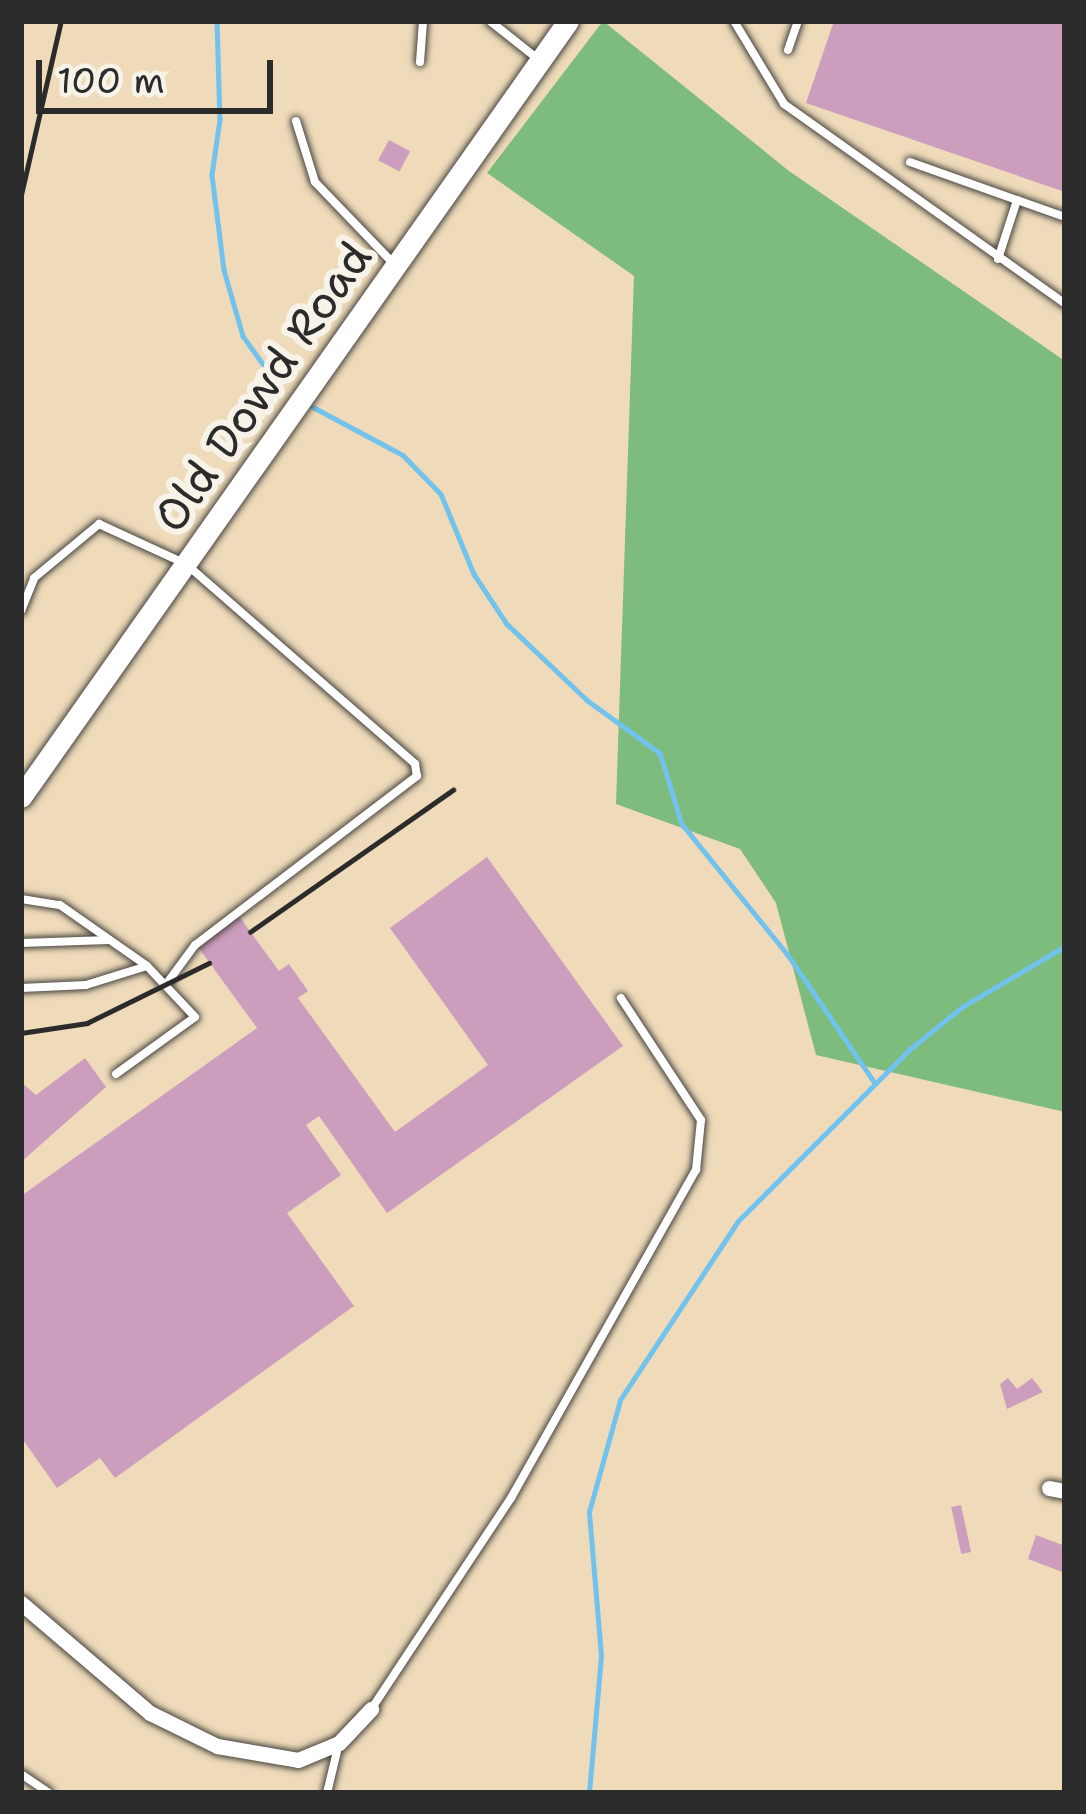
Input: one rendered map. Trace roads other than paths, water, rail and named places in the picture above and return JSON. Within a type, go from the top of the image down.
[{"type":"street","name":"Old Dowd Road","points":[[21,797],[568,21]]},
{"type":"street","points":[[21,1603],[150,1713],[197,1739],[277,1760],[339,1743],[371,1709]]},
{"type":"lane","points":[[420,62],[423,21]]},
{"type":"lane","points":[[490,21],[541,61]]},
{"type":"lane","points":[[734,21],[784,104],[1065,304]]},
{"type":"lane","points":[[788,50],[798,21]]},
{"type":"lane","points":[[296,122],[315,182],[396,266]]},
{"type":"lane","points":[[910,163],[1065,217]]},
{"type":"lane","points":[[998,259],[1017,200]]},
{"type":"lane","points":[[21,611],[34,578],[99,524],[185,564],[416,764],[417,776],[195,945],[167,983]]},
{"type":"lane","points":[[21,899],[52,901],[110,940],[167,983],[195,1017],[116,1074]]},
{"type":"lane","points":[[21,943],[110,940]]},
{"type":"lane","points":[[21,988],[86,985],[146,966]]},
{"type":"lane","points":[[371,1709],[511,1498],[696,1170],[701,1120],[621,998]]},
{"type":"lane","points":[[327,1793],[339,1743]]},
{"type":"lane","points":[[21,1774],[49,1793]]},
{"type":"waterway","points":[[217,21],[220,120],[212,175],[224,270],[243,336],[281,389]]},
{"type":"waterway","points":[[313,407],[403,455],[441,494],[474,574],[507,624],[587,700],[660,753],[682,824],[788,955],[875,1083]]},
{"type":"waterway","points":[[589,1793],[601,1656],[589,1512],[620,1400],[738,1221],[910,1049],[962,1007],[1065,946]]},
{"type":"railway","points":[[21,195],[61,21]]},
{"type":"railway","points":[[250,932],[453,790]]},
{"type":"railway","points":[[21,1033],[87,1023],[209,963]]}]
